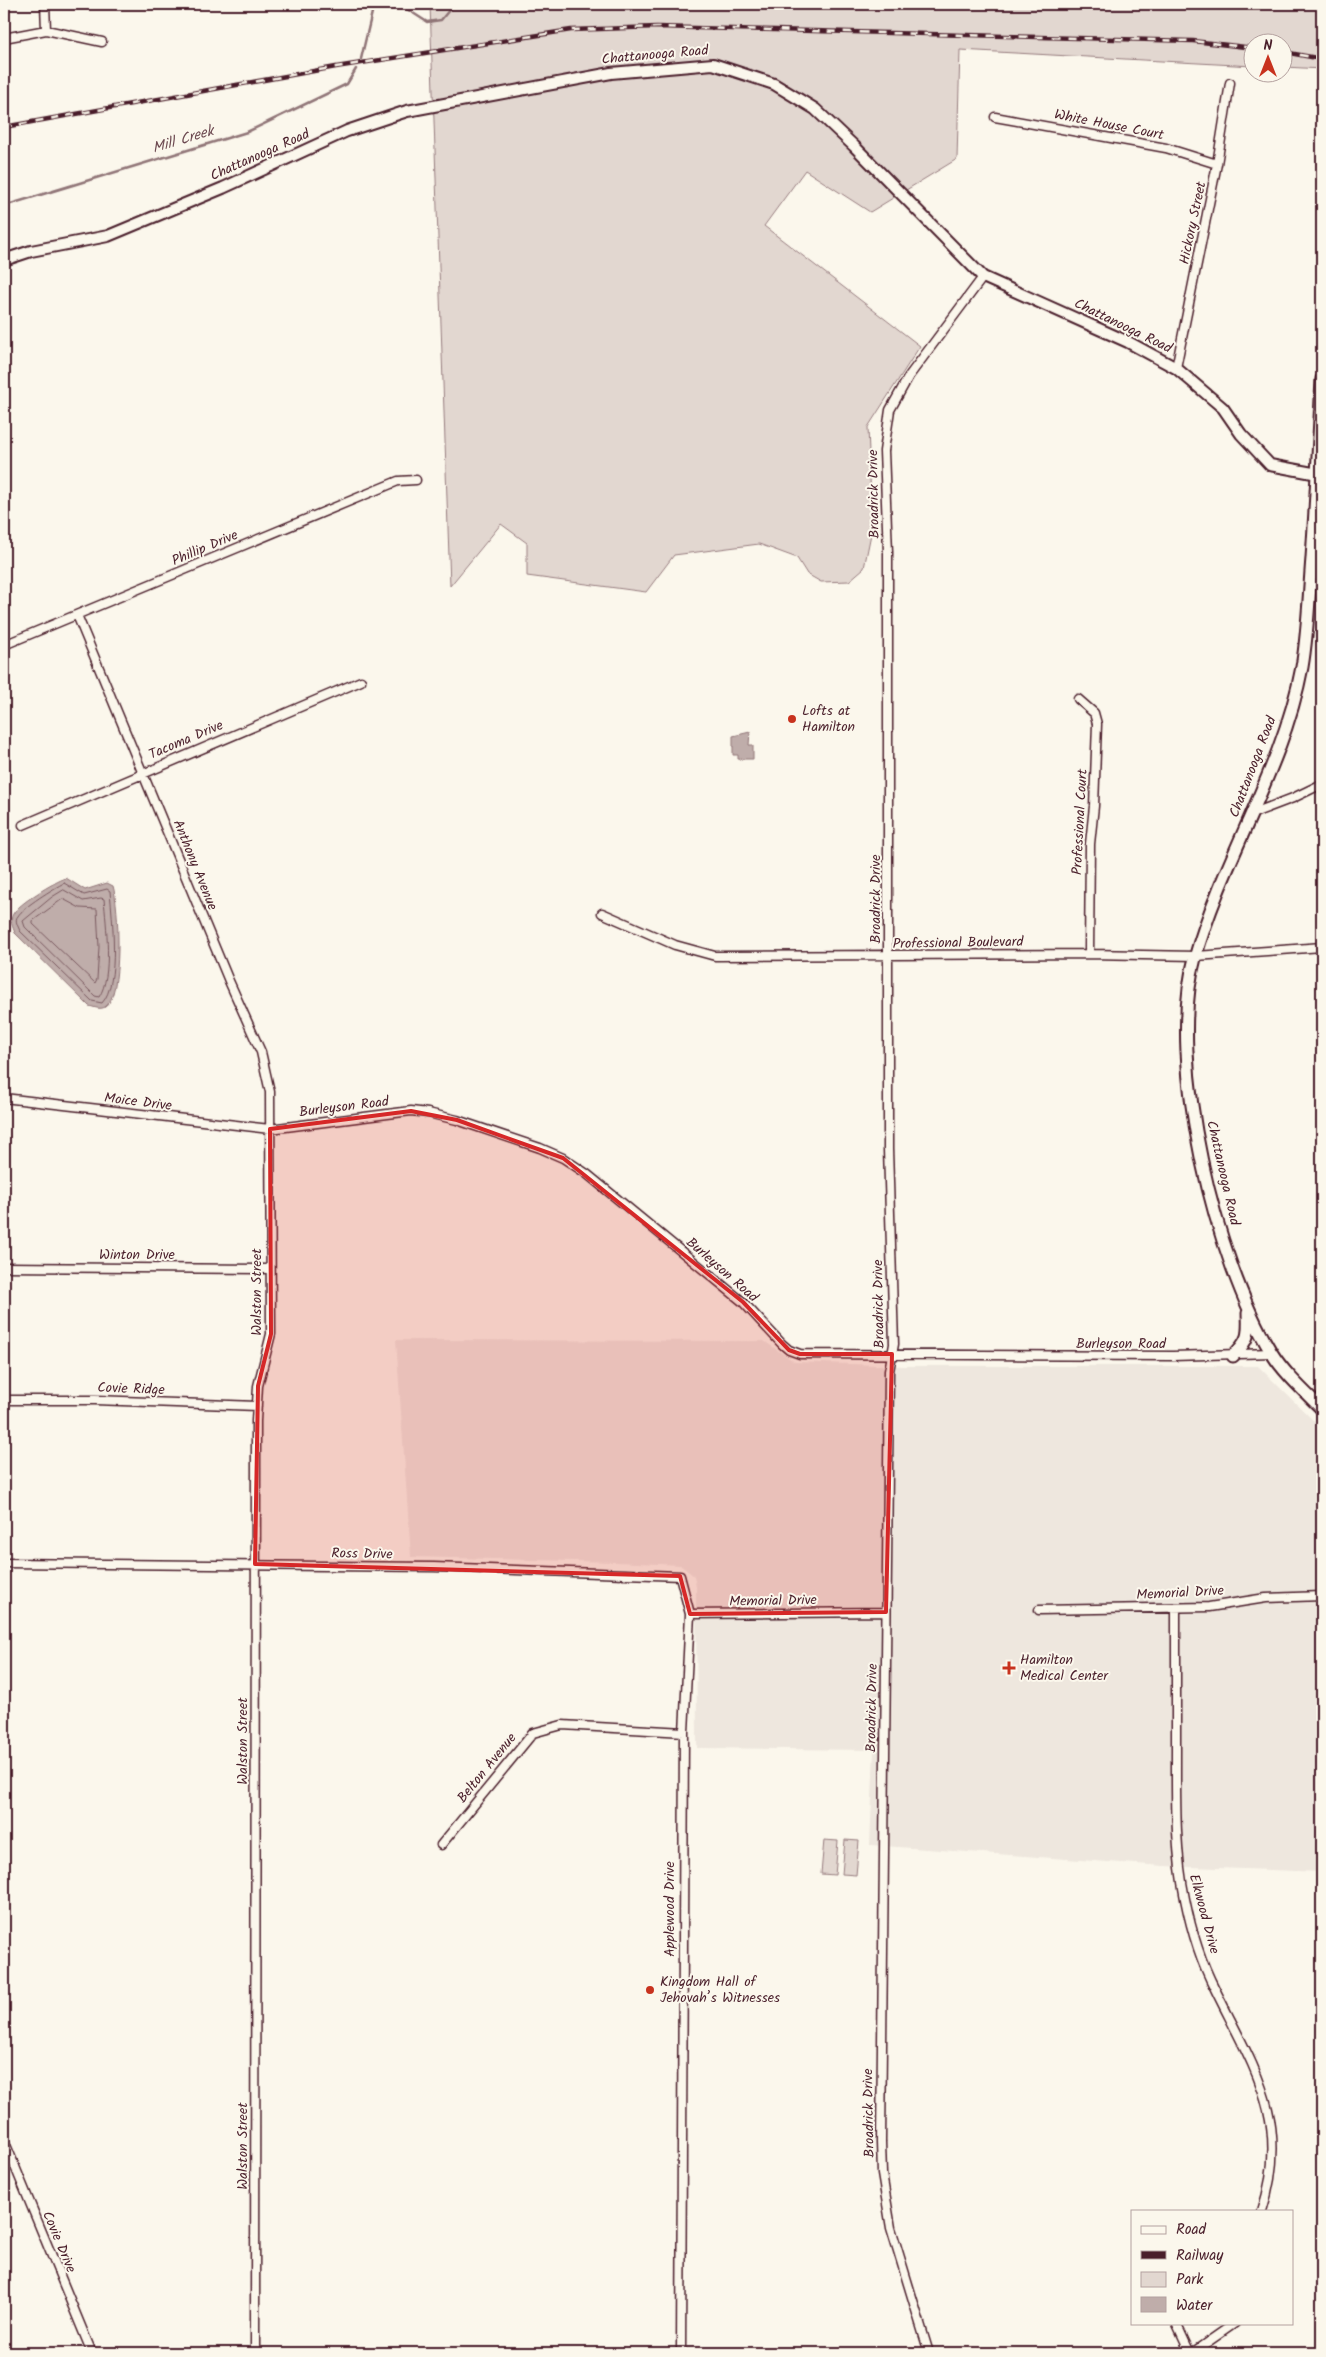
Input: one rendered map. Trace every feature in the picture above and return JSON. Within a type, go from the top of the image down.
[{"type":"main road","points":[[1318,474],[1322,379]]},
{"type":"main road","name":"Chattanooga Road","points":[[1318,474],[1302,666],[1284,734],[1217,894],[1196,956],[1191,975],[1187,1044],[1192,1104],[1206,1177],[1223,1241],[1248,1306],[1272,1353],[1322,1409]]},
{"type":"main road","points":[[1233,1356],[1244,1345],[1249,1333],[1248,1306]]},
{"type":"street","points":[[45,4],[46,30]]},
{"type":"street","points":[[4,38],[46,30],[102,42]]},
{"type":"street","name":"Chattanooga Road","points":[[4,260],[31,250],[108,236],[223,188],[346,131],[407,111],[611,73],[713,64],[774,84],[815,109],[861,152],[983,277],[1128,342],[1176,368],[1223,408],[1241,434],[1270,465],[1318,474]]},
{"type":"street","name":"Hickory Street","points":[[1176,368],[1218,164],[1230,83]]},
{"type":"street","name":"White House Court","points":[[995,117],[1166,148],[1218,164]]},
{"type":"street","name":"Broadrick Drive","points":[[928,2353],[891,2228],[882,2174],[880,2101],[889,1371],[894,1344],[888,1149],[888,552],[884,451],[890,410],[909,376],[983,277]]},
{"type":"street","name":"Phillip Drive","points":[[4,645],[398,481],[416,480]]},
{"type":"street","name":"Anthony Avenue","points":[[77,615],[229,980],[261,1052],[270,1092],[270,1129]]},
{"type":"street","name":"Tacoma Drive","points":[[23,825],[143,772],[361,681]]},
{"type":"street","name":"Professional Court","points":[[1078,699],[1094,713],[1097,724],[1094,806],[1090,844],[1089,954]]},
{"type":"street","points":[[1251,814],[1293,798],[1322,784]]},
{"type":"street","name":"Professional Boulevard","points":[[602,913],[675,945],[715,956],[889,957],[1089,954],[1196,956],[1322,947]]},
{"type":"street","name":"Moice Drive","points":[[4,1098],[270,1129]]},
{"type":"street","name":"Burleyson Road","points":[[270,1129],[411,1111],[444,1116],[540,1148],[563,1158],[587,1174],[743,1302],[789,1350],[800,1354],[1233,1356],[1272,1353]]},
{"type":"street","name":"Walston Street","points":[[256,2353],[255,1564],[258,1386],[271,1334],[269,1268],[270,1129]]},
{"type":"street","name":"Winton Drive","points":[[4,1267],[269,1268]]},
{"type":"street","name":"Covie Ridge","points":[[4,1400],[95,1400],[257,1406]]},
{"type":"street","name":"Ross Drive","points":[[4,1563],[434,1567],[680,1576],[690,1614]]},
{"type":"street","name":"Memorial Drive","points":[[1039,1610],[1176,1608],[1209,1606],[1266,1598],[1322,1596]]},
{"type":"street","name":"Elkwood Drive","points":[[1176,1608],[1178,1856],[1195,1938],[1214,1987],[1250,2056],[1263,2088],[1270,2116],[1273,2162],[1262,2210]]},
{"type":"street","name":"Memorial Drive","points":[[690,1614],[886,1612]]},
{"type":"street","name":"Applewood Drive","points":[[681,2353],[684,1732],[690,1614]]},
{"type":"street","name":"Belton Avenue","points":[[440,1845],[533,1733],[562,1725],[684,1732]]},
{"type":"street","name":"Covie Drive","points":[[4,2140],[92,2353]]},
{"type":"street","points":[[1178,2324],[1177,2325],[1191,2353],[1234,2324]]},
{"type":"highlighted area","points":[[411,1111],[457,1120],[563,1158],[743,1302],[789,1350],[800,1354],[892,1354],[886,1612],[690,1614],[680,1576],[255,1564],[258,1386],[271,1334],[270,1129]]},
{"type":"shaded area","name":"Hamilton Medical Center","points":[[396,1340],[764,1341],[795,1362],[905,1366],[1258,1366],[1322,1429],[1322,1872],[1164,1866],[870,1845],[874,1750],[697,1748],[696,1587],[694,1576],[680,1565],[411,1557]]},
{"type":"green space","points":[[430,4],[1322,4],[1322,69],[1294,68],[1294,32],[1244,32],[1244,66],[960,50],[957,159],[870,212],[805,170],[764,226],[920,346],[868,427],[872,529],[864,568],[849,581],[821,582],[807,574],[797,558],[759,544],[674,555],[646,592],[527,576],[527,543],[501,524],[450,586]]},
{"type":"green space","points":[[824,1840],[838,1841],[835,1875],[821,1874]]},
{"type":"green space","points":[[845,1840],[859,1841],[856,1875],[842,1874]]},
{"type":"water","points":[[750,732],[749,745],[753,745],[753,759],[738,759],[738,755],[733,755],[733,736]]},
{"type":"water","points":[[66,878],[85,890],[107,883],[113,886],[118,930],[117,969],[111,1000],[103,1008],[89,1006],[15,933],[12,924],[11,919],[16,910],[29,899]]},
{"type":"waterway","name":"Mill Creek","points":[[361,59],[374,4]]},
{"type":"waterway","name":"Mill Creek","points":[[399,4],[427,22],[441,20],[454,4]]},
{"type":"waterway","name":"Mill Creek","points":[[4,206],[247,132],[347,84],[356,69]]},
{"type":"railway","points":[[4,127],[336,67],[571,30],[657,27],[1193,41],[1244,47]]},
{"type":"railway","points":[[1294,54],[1322,59]]},
{"type":"place","name":"Lofts at Hamilton","points":[[792,719]]},
{"type":"place","name":"Hamilton Medical Center","points":[[1009,1668]]},
{"type":"place","name":"Kingdom Hall of Jehovah’s Witnesses","points":[[650,1990]]}]
